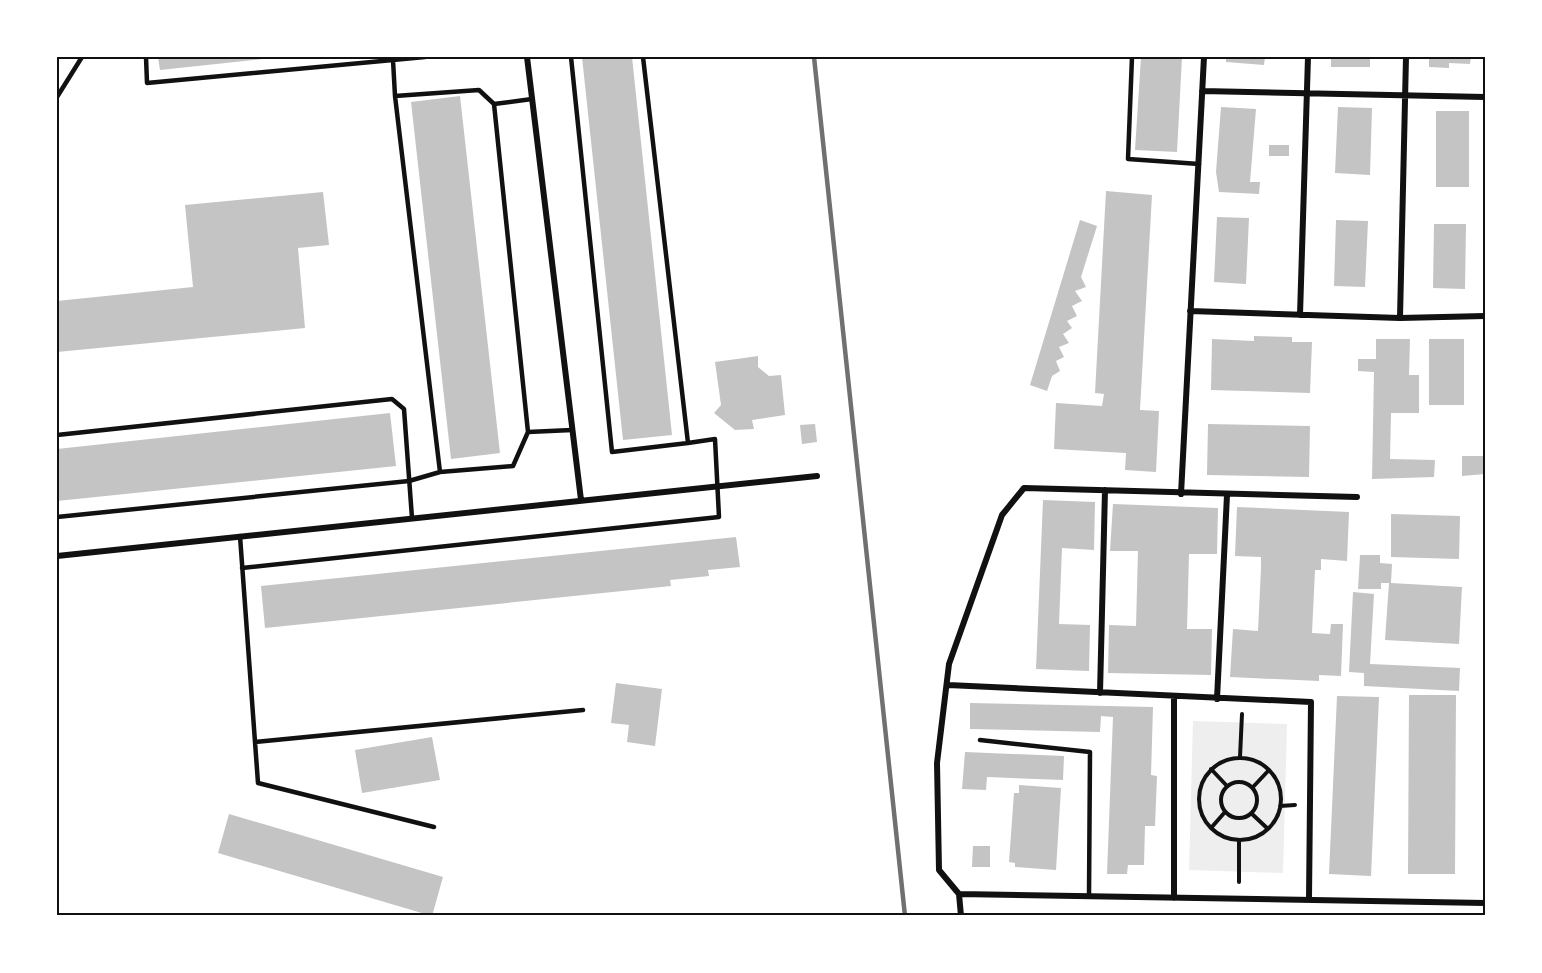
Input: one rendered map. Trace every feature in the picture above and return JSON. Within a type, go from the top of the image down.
[{"type":"street","points":[[527,57],[581,500]]},
{"type":"street","points":[[1181,494],[1204,57]]},
{"type":"street","points":[[1300,315],[1308,57]]},
{"type":"street","points":[[1400,318],[1406,57]]},
{"type":"street","points":[[1202,91],[1485,97]]},
{"type":"street","points":[[1190,312],[1400,318],[1485,316]]},
{"type":"street","points":[[57,556],[817,476]]},
{"type":"street","points":[[961,916],[958,894],[939,870],[937,763],[949,664],[1002,515],[1024,488],[1357,497]]},
{"type":"street","points":[[1100,693],[1106,490]]},
{"type":"street","points":[[1218,699],[1227,495]]},
{"type":"street","points":[[948,685],[1311,702],[1309,899]]},
{"type":"street","points":[[1174,697],[1174,898]]},
{"type":"street","points":[[958,894],[1485,903]]},
{"type":"lane","points":[[57,97],[82,57]]},
{"type":"lane","points":[[146,57],[147,83],[425,57]]},
{"type":"lane","points":[[242,568],[719,517],[715,439],[612,452],[571,57]]},
{"type":"lane","points":[[643,57],[687,443]]},
{"type":"lane","points":[[1132,57],[1128,159],[1199,164]]},
{"type":"lane","points":[[393,60],[395,96],[440,472]]},
{"type":"lane","points":[[57,517],[409,481],[440,472],[513,466],[528,432],[494,104],[479,90],[395,96]]},
{"type":"lane","points":[[494,104],[532,99]]},
{"type":"lane","points":[[57,435],[392,399],[404,409],[412,518]]},
{"type":"lane","points":[[528,432],[572,430]]},
{"type":"lane","points":[[240,536],[258,783],[434,827]]},
{"type":"lane","points":[[255,742],[583,710]]},
{"type":"lane","points":[[980,740],[1090,752],[1089,896]]},
{"type":"path","points":[[1240,757],[1242,699]]},
{"type":"path","points":[[1240,757],[1253,759],[1269,770],[1279,787],[1281,800],[1279,812],[1268,829],[1252,839],[1239,841],[1226,838],[1211,828],[1200,811],[1198,798],[1200,785],[1211,769],[1227,759],[1240,757]]},
{"type":"path","points":[[1211,769],[1227,786]]},
{"type":"path","points":[[1253,787],[1269,770]]},
{"type":"path","points":[[1225,812],[1221,796],[1227,786],[1238,781],[1253,787]]},
{"type":"path","points":[[1225,812],[1240,818],[1251,813],[1258,803],[1253,787]]},
{"type":"path","points":[[1211,828],[1225,812]]},
{"type":"path","points":[[1251,813],[1268,829]]},
{"type":"path","points":[[1239,841],[1239,899]]},
{"type":"shaded area","points":[[1193,721],[1287,724],[1283,873],[1189,870]]},
{"type":"building","points":[[158,57],[263,57],[263,59],[160,70]]},
{"type":"building","points":[[582,57],[632,57],[672,435],[623,440]]},
{"type":"building","points":[[1141,57],[1182,57],[1177,152],[1135,150]]},
{"type":"building","points":[[1226,57],[1265,57],[1264,65],[1226,62]]},
{"type":"building","points":[[1331,57],[1370,57],[1370,67],[1331,67]]},
{"type":"building","points":[[1429,57],[1471,57],[1470,64],[1449,63],[1449,68],[1429,67]]},
{"type":"building","points":[[460,96],[500,453],[451,459],[411,102]]},
{"type":"building","points":[[1221,107],[1256,109],[1250,182],[1260,182],[1259,194],[1219,192],[1216,172]]},
{"type":"building","points":[[1338,107],[1372,108],[1370,175],[1335,173]]},
{"type":"building","points":[[1436,111],[1469,111],[1469,187],[1436,187]]},
{"type":"building","points":[[1269,145],[1289,145],[1289,156],[1269,156]]},
{"type":"building","points":[[1106,191],[1152,195],[1140,410],[1159,411],[1156,472],[1125,470],[1126,453],[1054,449],[1056,403],[1102,406],[1104,394],[1095,393]]},
{"type":"building","points":[[323,192],[329,245],[298,248],[305,328],[57,352],[57,301],[193,287],[185,205]]},
{"type":"building","points":[[1217,217],[1249,218],[1246,284],[1214,282]]},
{"type":"building","points":[[1080,220],[1097,226],[1081,277],[1086,287],[1075,291],[1082,301],[1072,306],[1077,316],[1067,321],[1072,328],[1063,334],[1069,343],[1059,347],[1064,357],[1056,361],[1060,371],[1052,376],[1047,391],[1030,385]]},
{"type":"building","points":[[1336,220],[1368,221],[1365,287],[1334,286]]},
{"type":"building","points":[[1434,224],[1466,224],[1465,289],[1433,288]]},
{"type":"building","points":[[1254,336],[1292,337],[1292,342],[1312,342],[1310,393],[1211,390],[1212,339],[1254,341]]},
{"type":"building","points":[[1376,339],[1410,339],[1409,375],[1419,375],[1419,413],[1391,413],[1390,459],[1435,460],[1434,477],[1372,479],[1374,372],[1358,371],[1358,359],[1376,359]]},
{"type":"building","points":[[1429,339],[1464,339],[1464,405],[1429,405]]},
{"type":"building","points":[[758,356],[758,367],[769,376],[781,375],[785,415],[752,420],[754,429],[735,430],[714,413],[721,405],[715,362]]},
{"type":"building","points":[[390,413],[396,466],[57,501],[57,449]]},
{"type":"building","points":[[815,424],[817,442],[802,444],[800,425]]},
{"type":"building","points":[[1208,424],[1310,426],[1309,477],[1207,475]]},
{"type":"building","points":[[1462,456],[1485,456],[1485,474],[1462,476]]},
{"type":"building","points":[[1043,500],[1095,502],[1094,550],[1062,548],[1059,624],[1090,625],[1089,671],[1036,669]]},
{"type":"building","points":[[1113,504],[1218,508],[1217,554],[1189,554],[1187,629],[1212,629],[1211,675],[1108,673],[1109,625],[1136,626],[1138,551],[1110,551]]},
{"type":"building","points":[[1237,507],[1349,512],[1347,561],[1321,559],[1321,570],[1315,570],[1312,633],[1330,634],[1331,624],[1343,624],[1341,676],[1319,675],[1319,681],[1230,677],[1233,629],[1258,631],[1261,568],[1261,557],[1235,556]]},
{"type":"building","points":[[1391,514],[1460,516],[1459,559],[1391,557]]},
{"type":"building","points":[[736,537],[740,567],[708,570],[709,576],[670,580],[671,586],[265,628],[261,586]]},
{"type":"building","points":[[1360,555],[1380,555],[1380,563],[1392,564],[1391,583],[1462,587],[1459,644],[1385,640],[1389,583],[1381,583],[1381,589],[1358,589]]},
{"type":"building","points":[[1353,592],[1374,594],[1370,664],[1460,668],[1459,691],[1364,686],[1364,673],[1349,672]]},
{"type":"building","points":[[616,683],[662,689],[655,746],[627,742],[629,725],[611,723]]},
{"type":"building","points":[[1409,695],[1456,695],[1455,874],[1408,874]]},
{"type":"building","points":[[1337,696],[1379,697],[1371,876],[1329,874]]},
{"type":"building","points":[[970,703],[1153,707],[1151,775],[1157,776],[1155,826],[1145,826],[1144,865],[1128,865],[1127,874],[1107,874],[1113,717],[1101,716],[1100,732],[970,729]]},
{"type":"building","points":[[432,737],[440,780],[362,793],[355,750]]},
{"type":"building","points":[[965,752],[1064,756],[1063,780],[987,777],[986,790],[962,789]]},
{"type":"building","points":[[1019,785],[1061,788],[1056,870],[1015,867],[1015,863],[1009,862],[1014,793],[1019,793]]},
{"type":"building","points":[[229,814],[443,877],[432,916],[218,853]]},
{"type":"building","points":[[973,846],[990,846],[990,867],[972,867]]},
{"type":"railway","points":[[814,57],[905,916]]}]
